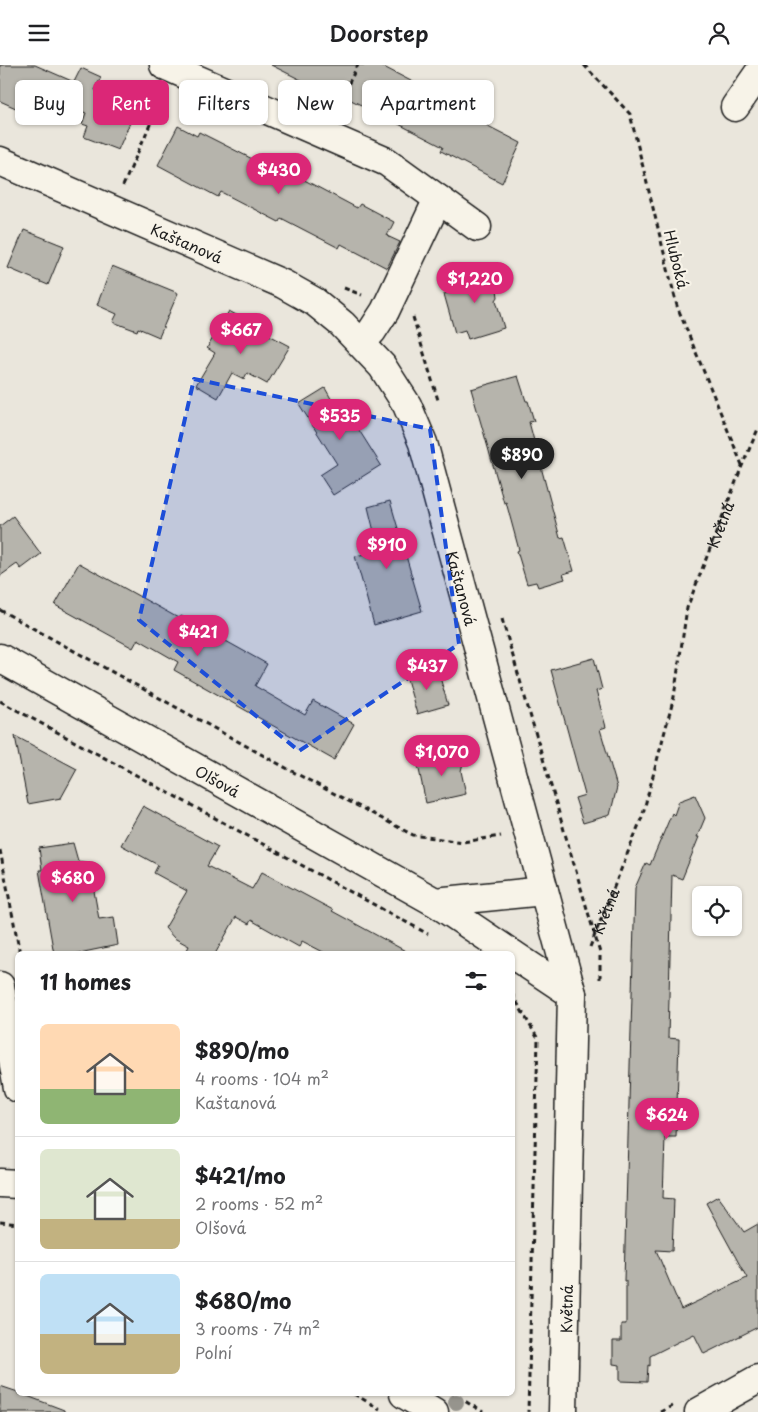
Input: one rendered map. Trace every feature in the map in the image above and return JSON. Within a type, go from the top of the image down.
[{"type":"street","points":[[169,67],[387,162],[477,227]]},
{"type":"street","points":[[735,107],[758,74]]},
{"type":"street","name":"Kaštanová","points":[[0,161],[282,284],[314,302],[342,324],[382,366],[406,405],[423,443],[572,994]]},
{"type":"street","points":[[361,343],[372,331],[388,306],[438,199]]},
{"type":"street","name":"Olšová","points":[[0,658],[435,902],[508,951]]},
{"type":"street","points":[[435,902],[544,891]]},
{"type":"street","name":"Olšová","points":[[515,956],[572,994]]},
{"type":"street","points":[[0,985],[15,1071]]},
{"type":"street","name":"Květná","points":[[564,1412],[572,994]]},
{"type":"street","points":[[0,1183],[15,1184]]},
{"type":"street","points":[[699,1412],[758,1379]]},
{"type":"street","points":[[407,1396],[434,1412]]},
{"type":"path","points":[[350,80],[358,65]]},
{"type":"path","name":"Hluboká","points":[[584,65],[630,114],[677,306],[742,466]]},
{"type":"path","points":[[120,191],[169,67]]},
{"type":"path","points":[[343,287],[413,317],[438,403]]},
{"type":"path","name":"Květná","points":[[588,951],[642,817],[674,697],[687,608],[758,429]]},
{"type":"path","points":[[0,610],[297,774],[413,835],[463,842],[509,834]]},
{"type":"path","points":[[500,611],[595,933],[600,953],[600,982]]},
{"type":"path","points":[[0,701],[430,935]]},
{"type":"path","points":[[0,850],[19,951]]},
{"type":"path","points":[[515,999],[538,1039],[528,1412]]},
{"type":"path","points":[[0,1222],[15,1224]]},
{"type":"path","points":[[357,1396],[385,1412]]},
{"type":"path","points":[[455,1396],[483,1412]]},
{"type":"highlighted area","points":[[194,379],[430,429],[459,644],[299,751],[139,620]]},
{"type":"building","points":[[0,65],[35,65],[69,80],[15,80],[15,108],[0,101]]},
{"type":"building","points":[[271,65],[380,65],[409,80],[362,80],[362,106],[352,100],[352,80],[301,80]]},
{"type":"building","points":[[81,68],[101,77],[100,80],[93,80],[93,125],[129,125],[118,150],[84,137],[88,126],[83,124],[86,113],[83,112],[83,80],[75,80]]},
{"type":"building","points":[[400,125],[486,125],[521,143],[502,183],[441,151],[443,147]]},
{"type":"building","points":[[178,126],[197,136],[199,132],[276,171],[278,166],[357,208],[360,204],[394,222],[387,236],[400,242],[387,268],[341,244],[339,248],[281,218],[279,222],[221,192],[218,197],[158,165]]},
{"type":"building","points":[[24,230],[64,246],[48,285],[8,268]]},
{"type":"building","points":[[486,264],[491,281],[497,289],[498,297],[496,300],[504,328],[468,339],[465,330],[455,333],[444,294],[461,289],[456,273]]},
{"type":"building","points":[[112,266],[178,293],[159,337],[138,328],[137,331],[113,322],[117,314],[97,305]]},
{"type":"building","points":[[229,311],[249,322],[248,324],[290,346],[267,384],[247,373],[244,379],[232,373],[218,398],[196,385],[215,353],[207,348]]},
{"type":"building","points":[[518,376],[534,421],[529,422],[560,538],[564,537],[574,571],[563,574],[565,579],[538,587],[536,582],[527,584],[517,551],[519,550],[506,502],[504,503],[471,389]]},
{"type":"building","points":[[325,388],[334,404],[340,400],[381,465],[333,495],[320,475],[337,464],[299,404]]},
{"type":"building","points":[[390,501],[422,611],[374,625],[355,556],[365,554],[363,548],[377,544],[368,507]]},
{"type":"building","points":[[13,516],[41,554],[21,569],[17,564],[0,576],[0,526]]},
{"type":"building","points":[[79,563],[180,619],[181,616],[267,664],[255,686],[305,715],[313,701],[354,724],[334,760],[174,670],[178,662],[138,639],[133,648],[55,605]]},
{"type":"building","points":[[594,658],[602,689],[596,691],[606,727],[600,729],[617,787],[610,815],[583,823],[575,798],[585,795],[551,670]]},
{"type":"building","points":[[437,667],[448,705],[417,714],[406,676]]},
{"type":"building","points":[[15,736],[77,769],[61,798],[28,804]]},
{"type":"building","points":[[454,752],[463,763],[461,771],[466,794],[426,803],[417,760]]},
{"type":"building","points":[[695,795],[705,818],[682,879],[672,875],[668,1038],[679,1039],[676,1137],[665,1137],[663,1198],[674,1199],[672,1251],[656,1250],[681,1309],[747,1278],[706,1203],[718,1196],[744,1232],[758,1224],[758,1327],[704,1354],[694,1334],[650,1356],[647,1382],[620,1381],[620,1365],[613,1364],[613,1341],[621,1341],[621,1324],[626,1324],[626,1281],[624,1281],[635,888],[646,863],[650,865],[679,801]]},
{"type":"building","points":[[143,806],[218,847],[207,866],[252,889],[262,872],[405,951],[321,951],[302,941],[299,947],[251,920],[249,924],[236,917],[217,951],[186,951],[189,946],[174,938],[165,928],[187,891],[154,873],[158,865],[121,845]]},
{"type":"building","points":[[73,843],[78,861],[89,863],[99,919],[114,917],[118,945],[89,951],[53,951],[39,870],[42,870],[39,848]]},
{"type":"building","points":[[0,1386],[15,1391],[15,1396],[27,1396],[64,1410],[64,1412],[0,1412]]}]
